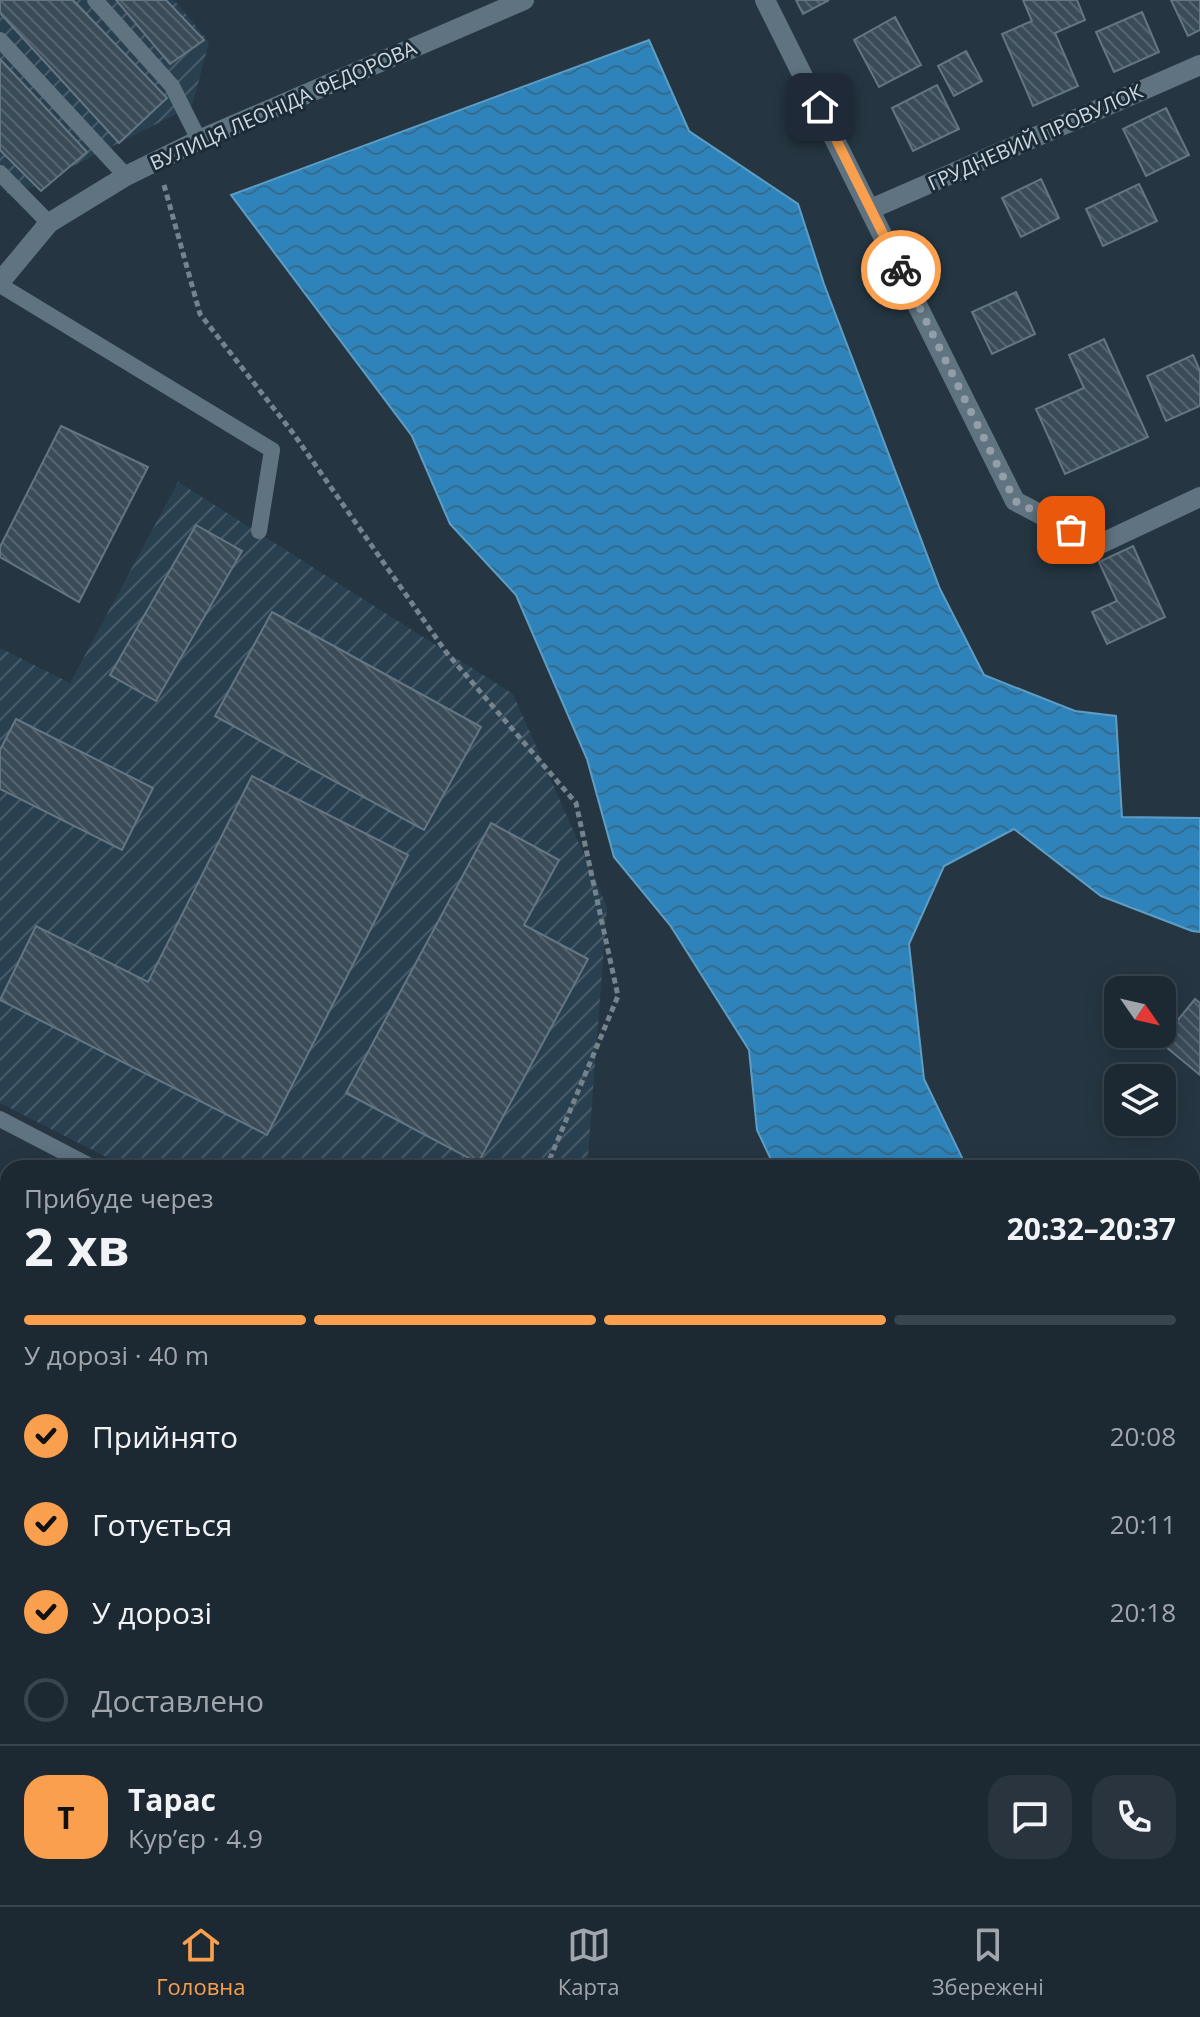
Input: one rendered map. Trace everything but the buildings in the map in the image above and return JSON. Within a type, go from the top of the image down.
[{"type":"street","name":"ВУЛИЦЯ ЛЕОНІДА ФЕДОРОВА","points":[[0,284],[49,223],[157,159],[524,0]]},
{"type":"street","points":[[765,0],[1015,501],[1098,545],[1200,497]]},
{"type":"street","name":"ГРУДНЕВИЙ ПРОВУЛОК","points":[[871,209],[1200,65]]},
{"type":"lane","points":[[95,0],[172,86],[199,140]]},
{"type":"lane","points":[[0,40],[126,176]]},
{"type":"lane","points":[[0,173],[49,223]]},
{"type":"lane","points":[[0,284],[272,450],[259,531]]},
{"type":"lane","points":[[0,1119],[79,1160]]},
{"type":"path","points":[[157,159],[200,314],[293,433],[446,652],[576,803],[618,996],[549,1160]]},
{"type":"shaded area","points":[[0,0],[174,0],[209,42],[192,106],[12,197],[0,187]]},
{"type":"shaded area","points":[[178,482],[513,694],[607,907],[588,1160],[112,1160],[0,1103],[0,648],[70,683]]},
{"type":"water","points":[[649,40],[689,131],[798,204],[824,284],[940,589],[984,675],[1075,711],[1116,716],[1122,817],[1200,818],[1200,932],[1101,896],[1014,829],[944,866],[909,944],[924,1079],[963,1160],[771,1160],[757,1130],[749,1050],[670,925],[614,857],[587,759],[516,595],[450,524],[412,436],[231,195]]},
{"type":"way so far","points":[[901,270],[1015,501],[1071,530]]},
{"type":"route","points":[[820,107],[901,270]]}]
